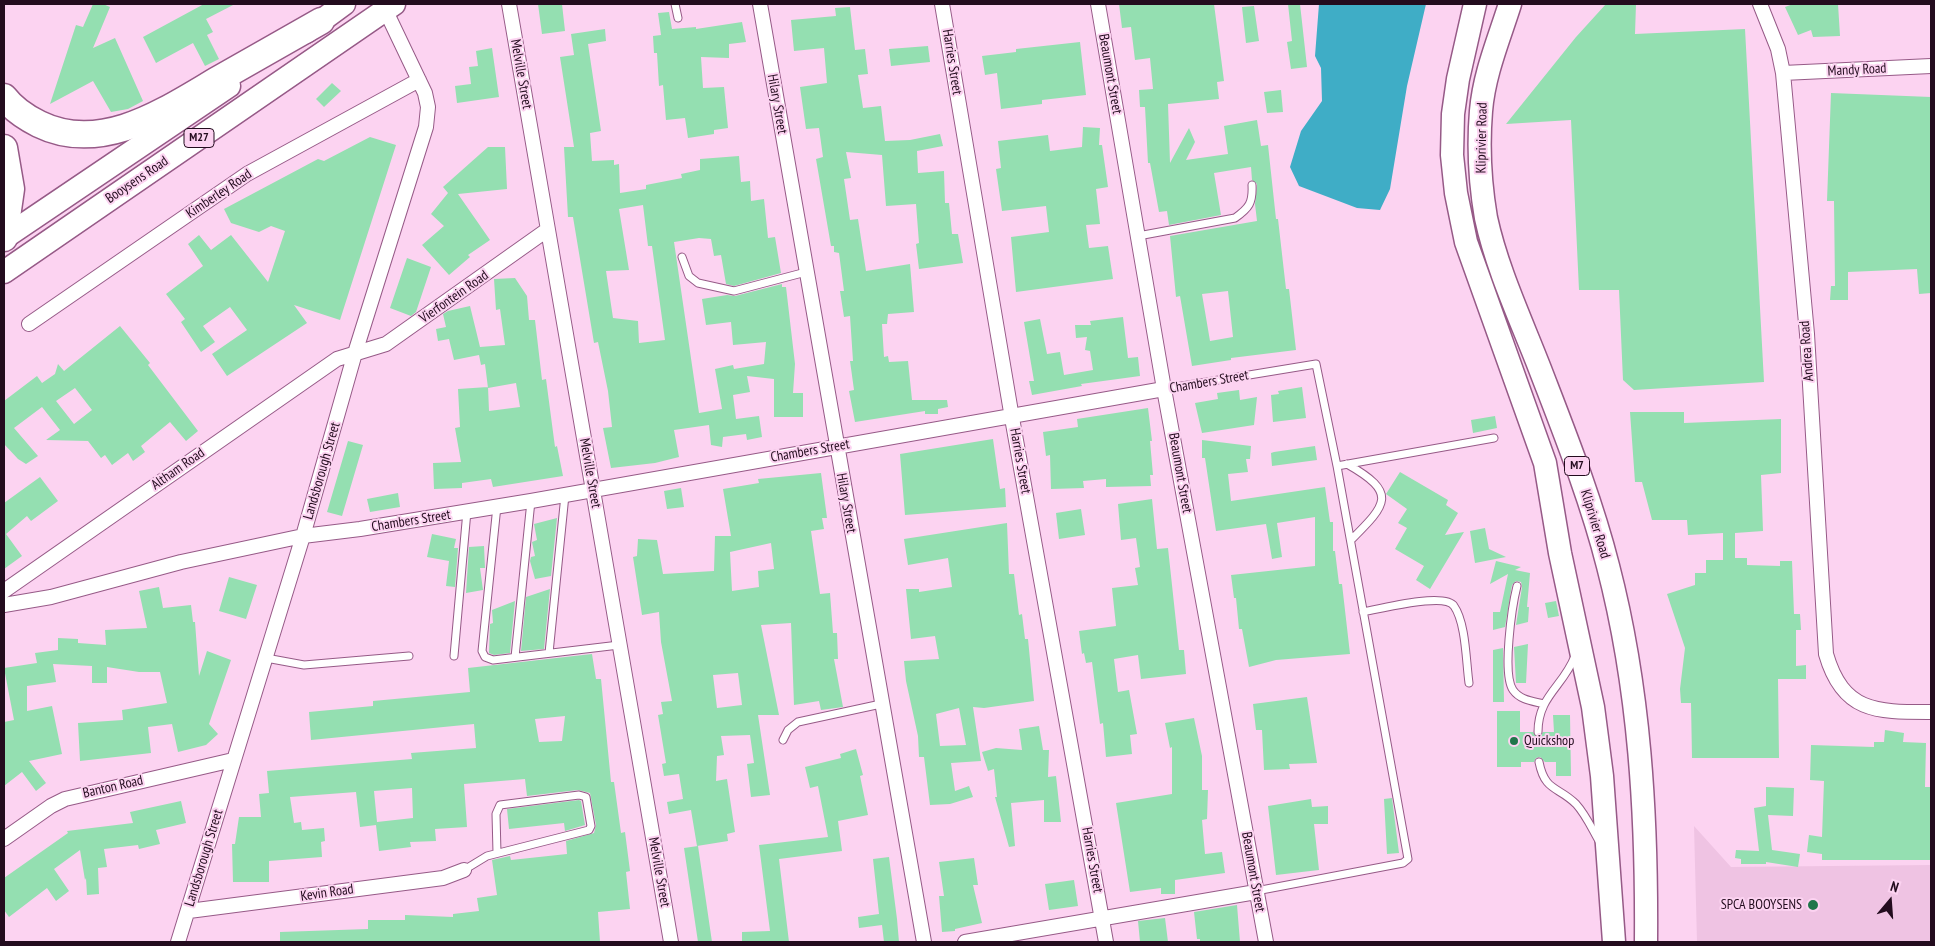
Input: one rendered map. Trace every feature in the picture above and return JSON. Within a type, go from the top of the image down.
[{"type":"highway","points":[[4,97],[11,106],[28,118],[48,128],[68,134],[92,135],[113,132],[171,107],[321,21]]},
{"type":"highway","points":[[4,148],[10,189],[4,238]]},
{"type":"main road","name":"Booysens Road","points":[[4,238],[257,67],[344,4]]},
{"type":"main road","name":"Kliprivier Road","points":[[1475,4],[1458,79],[1453,114],[1452,155],[1456,193],[1466,242],[1544,463],[1560,553],[1593,707],[1602,776],[1614,942]]},
{"type":"main road","name":"Kliprivier Road","points":[[1510,4],[1484,83],[1480,142],[1482,185],[1492,238],[1574,457],[1599,532],[1620,617],[1634,698],[1642,774],[1646,869],[1646,942]]},
{"type":"main road","name":"Booysens Road","points":[[4,272],[387,6]]},
{"type":"street","name":"Melville Street","points":[[509,4],[671,942]]},
{"type":"street","name":"Hilary Street","points":[[760,4],[924,942]]},
{"type":"street","name":"Harries Street","points":[[942,4],[1012,418],[1106,942]]},
{"type":"street","name":"Beaumont Street","points":[[1098,4],[1164,389],[1266,942]]},
{"type":"street","name":"Andrea Road","points":[[1760,4],[1776,43],[1784,73],[1807,334],[1822,617],[1826,654],[1830,668],[1848,697],[1874,708],[1931,712]]},
{"type":"street","name":"Landsborough Street","points":[[178,942],[303,536],[355,353],[426,127],[427,103],[387,6]]},
{"type":"street","name":"Mandy Road","points":[[1784,73],[1931,66]]},
{"type":"street","name":"Kimberley Road","points":[[29,324],[247,174],[419,80]]},
{"type":"street","name":"Vierfontein Road","points":[[355,353],[374,350],[386,344],[547,230]]},
{"type":"street","name":"Altham Road","points":[[4,592],[330,364],[355,353]]},
{"type":"street","name":"Chambers Street","points":[[303,536],[467,512],[836,446],[1012,418],[1164,389]]},
{"type":"street","points":[[4,605],[51,597],[181,562],[303,536]]},
{"type":"street","name":"Banton Road","points":[[4,839],[51,806],[65,799],[233,760]]},
{"type":"street","name":"Kevin Road","points":[[189,911],[443,878],[464,870]]},
{"type":"street","points":[[965,942],[1256,892]]},
{"type":"lane","points":[[675,4],[678,18]]},
{"type":"lane","points":[[1138,236],[1235,218],[1245,211],[1253,199],[1252,185]]},
{"type":"lane","points":[[682,257],[689,276],[698,283],[734,291],[806,272]]},
{"type":"lane","name":"Chambers Street","points":[[1164,389],[1316,364],[1337,466]]},
{"type":"lane","points":[[1256,892],[1403,862],[1408,859],[1337,466],[1494,438]]},
{"type":"lane","points":[[1347,464],[1368,476],[1379,486],[1382,498],[1379,508],[1350,540]]},
{"type":"lane","points":[[548,654],[565,495]]},
{"type":"lane","points":[[515,657],[531,501]]},
{"type":"lane","points":[[497,506],[482,651],[485,657],[493,660],[619,645]]},
{"type":"lane","points":[[454,656],[467,512]]},
{"type":"lane","points":[[1517,586],[1511,613],[1509,678],[1512,689],[1521,698],[1544,704]]},
{"type":"lane","points":[[1363,612],[1419,602],[1444,600],[1450,602],[1454,606],[1461,623],[1469,683]]},
{"type":"lane","points":[[1538,732],[1538,718],[1544,704],[1568,671],[1580,641]]},
{"type":"lane","points":[[266,658],[304,665],[409,656]]},
{"type":"lane","points":[[783,740],[788,730],[798,722],[881,704]]},
{"type":"lane","points":[[1539,762],[1545,781],[1576,804],[1584,813],[1607,854]]},
{"type":"lane","points":[[464,870],[497,853],[589,830],[591,827],[586,797],[579,795],[500,805],[496,814],[497,853]]},
{"type":"shaded area","name":"SPCA BOOYSENS","points":[[1694,826],[1731,867],[1931,865],[1931,942],[1697,942]]},
{"type":"water","points":[[1319,4],[1426,4],[1407,86],[1390,189],[1380,210],[1357,208],[1299,186],[1290,167],[1301,131],[1322,101],[1321,68],[1315,56]]},
{"type":"building","points":[[93,4],[103,4],[110,7],[93,48],[115,38],[143,101],[128,109],[111,112],[93,81],[50,104],[76,25],[83,27]]},
{"type":"building","points":[[204,4],[235,4],[206,19],[213,32],[207,35],[219,59],[205,66],[193,43],[156,63],[143,37]]},
{"type":"building","points":[[538,4],[562,4],[565,31],[542,34]]},
{"type":"building","points":[[1119,4],[1214,4],[1224,81],[1217,82],[1219,99],[1168,104],[1170,163],[1189,128],[1195,142],[1186,160],[1228,154],[1224,126],[1257,120],[1261,146],[1268,145],[1276,219],[1278,219],[1286,289],[1289,289],[1296,350],[1231,358],[1231,360],[1192,366],[1180,296],[1176,297],[1170,236],[1257,221],[1255,204],[1257,184],[1252,180],[1251,167],[1214,173],[1221,215],[1169,225],[1167,211],[1159,212],[1150,163],[1148,163],[1145,107],[1140,107],[1139,90],[1153,89],[1150,58],[1135,60],[1131,27],[1122,28]],"holes":[[[1228,291],[1233,337],[1210,341],[1202,294]]]},
{"type":"building","points":[[1288,4],[1300,4],[1307,67],[1291,69],[1287,42],[1292,41]]},
{"type":"building","points":[[1606,4],[1636,4],[1635,34],[1745,29],[1764,382],[1634,390],[1623,380],[1619,290],[1579,290],[1571,120],[1506,124],[1576,37]]},
{"type":"building","points":[[1793,4],[1838,4],[1840,36],[1813,37],[1811,30],[1798,35],[1785,7]]},
{"type":"building","points":[[1254,6],[1259,41],[1246,43],[1242,7]]},
{"type":"building","points":[[850,7],[855,50],[865,49],[868,74],[858,75],[863,108],[881,106],[885,141],[910,140],[940,134],[943,146],[917,151],[918,173],[944,171],[945,203],[949,203],[952,234],[958,234],[963,263],[919,269],[916,244],[919,243],[916,204],[886,206],[882,155],[846,152],[851,178],[844,179],[850,220],[858,219],[866,271],[910,264],[914,312],[888,314],[887,324],[882,324],[884,357],[888,356],[889,362],[908,361],[912,400],[947,400],[948,407],[938,409],[938,414],[925,414],[925,411],[855,422],[849,391],[854,390],[850,361],[853,361],[850,316],[844,317],[840,291],[844,291],[839,253],[834,252],[834,246],[831,246],[816,159],[823,157],[819,128],[806,129],[800,87],[827,83],[824,48],[794,51],[791,20],[836,16],[835,8]]},
{"type":"building","points":[[669,12],[672,29],[696,27],[696,29],[742,22],[746,42],[729,44],[729,58],[701,57],[703,88],[724,87],[728,128],[714,130],[714,134],[688,138],[685,118],[666,120],[663,85],[659,86],[657,53],[654,53],[653,36],[661,35],[658,13]]},
{"type":"building","points":[[605,29],[606,41],[588,44],[601,131],[590,133],[592,161],[614,160],[614,165],[619,164],[620,193],[646,189],[646,185],[682,178],[681,174],[700,170],[700,159],[739,156],[741,182],[750,181],[751,201],[764,199],[768,238],[775,237],[781,273],[734,286],[726,284],[721,255],[714,256],[711,239],[699,238],[674,242],[699,413],[722,409],[715,369],[733,365],[734,369],[764,364],[766,342],[733,345],[731,322],[706,325],[702,299],[727,295],[735,296],[782,284],[782,287],[786,287],[795,364],[793,393],[803,393],[803,417],[774,417],[774,379],[747,376],[750,392],[733,395],[736,419],[759,416],[762,437],[747,440],[746,434],[723,437],[722,447],[711,445],[709,425],[674,430],[679,457],[655,463],[611,468],[603,428],[612,427],[608,391],[598,342],[594,343],[573,217],[568,217],[564,147],[574,147],[560,57],[574,55],[571,34]],"holes":[[[643,205],[648,246],[652,246],[665,340],[639,343],[638,321],[613,318],[606,271],[629,270],[619,209]]]},
{"type":"building","points":[[1080,42],[1086,95],[1042,100],[1042,104],[1001,109],[997,73],[985,75],[982,56],[1016,52],[1016,49]]},
{"type":"building","points":[[928,46],[930,62],[891,66],[889,49]]},
{"type":"building","points":[[492,48],[499,97],[457,103],[455,86],[471,84],[469,67],[478,66],[476,51]]},
{"type":"building","points":[[332,83],[341,91],[324,107],[316,99]]},
{"type":"building","points":[[1281,90],[1283,112],[1267,113],[1264,92]]},
{"type":"building","points":[[1831,93],[1931,97],[1931,293],[1919,294],[1917,269],[1848,272],[1848,300],[1830,300],[1831,286],[1835,286],[1834,201],[1827,201]]},
{"type":"building","points":[[1083,127],[1100,128],[1099,145],[1102,145],[1108,187],[1096,189],[1100,224],[1086,225],[1089,248],[1108,246],[1113,279],[1016,292],[1011,237],[1049,232],[1046,206],[1002,211],[996,169],[1001,168],[998,141],[1048,135],[1050,151],[1082,147]]},
{"type":"building","points":[[370,137],[396,145],[340,320],[294,305],[307,323],[227,376],[212,354],[247,330],[230,307],[203,326],[215,342],[201,352],[181,322],[185,319],[166,294],[203,266],[188,244],[199,235],[211,250],[231,235],[268,282],[285,231],[271,226],[259,232],[231,223],[224,209],[318,159],[324,161]]},
{"type":"building","points":[[488,147],[505,147],[507,189],[458,194],[490,240],[468,255],[470,257],[449,275],[422,245],[444,226],[431,214],[448,193],[443,187]]},
{"type":"building","points":[[407,258],[431,267],[416,312],[411,316],[390,308]]},
{"type":"building","points":[[515,278],[527,296],[529,320],[535,320],[542,380],[546,379],[555,447],[557,446],[563,476],[493,487],[491,479],[462,483],[462,488],[434,489],[433,463],[461,462],[455,428],[460,427],[458,389],[488,387],[485,364],[481,365],[479,355],[454,360],[449,339],[438,341],[436,329],[446,327],[443,314],[470,306],[480,347],[505,345],[500,309],[496,310],[494,279]],"holes":[[[516,383],[520,407],[489,411],[488,388]]]},
{"type":"building","points":[[1123,317],[1128,358],[1138,357],[1140,376],[1081,384],[1082,386],[1032,395],[1029,381],[1034,381],[1024,322],[1040,319],[1047,354],[1060,352],[1064,375],[1093,370],[1090,351],[1085,350],[1087,337],[1076,338],[1075,325],[1091,325],[1090,321]]},
{"type":"building","points":[[120,326],[150,363],[148,365],[198,431],[186,441],[170,422],[141,446],[145,452],[133,461],[128,453],[112,465],[105,455],[101,458],[88,441],[46,440],[60,430],[42,407],[14,428],[38,456],[26,464],[18,459],[4,444],[4,401],[37,376],[42,383],[55,374],[58,364],[64,371]],"holes":[[[75,388],[92,410],[74,424],[56,401]]]},
{"type":"building","points":[[1302,387],[1306,418],[1273,422],[1271,395],[1279,394],[1278,391]]},
{"type":"building","points":[[1239,390],[1240,400],[1257,397],[1254,425],[1202,433],[1195,403],[1218,399],[1217,393]]},
{"type":"building","points":[[1148,408],[1152,441],[1150,441],[1153,475],[1150,475],[1151,486],[1106,487],[1106,479],[1083,481],[1084,488],[1051,489],[1050,455],[1046,456],[1043,432],[1078,427],[1077,419]]},
{"type":"building","points":[[1630,412],[1684,412],[1684,423],[1781,419],[1781,473],[1761,475],[1763,531],[1735,533],[1735,558],[1747,558],[1747,565],[1780,566],[1780,561],[1792,561],[1794,614],[1800,614],[1801,630],[1796,630],[1796,666],[1806,665],[1806,679],[1778,679],[1779,758],[1692,758],[1691,703],[1681,703],[1680,689],[1685,648],[1667,594],[1695,585],[1695,573],[1706,573],[1706,560],[1723,560],[1723,533],[1688,535],[1687,520],[1652,520],[1642,482],[1635,482]]},
{"type":"building","points":[[1495,416],[1497,428],[1473,433],[1471,420]]},
{"type":"building","points":[[993,439],[1000,489],[1005,488],[1006,507],[905,515],[900,454]]},
{"type":"building","points":[[1202,440],[1251,446],[1250,459],[1246,459],[1248,472],[1228,474],[1231,501],[1325,487],[1330,522],[1333,522],[1333,551],[1335,551],[1339,584],[1342,584],[1350,654],[1276,660],[1249,667],[1242,629],[1239,629],[1236,598],[1234,598],[1231,575],[1315,566],[1315,517],[1277,523],[1282,557],[1272,559],[1266,524],[1216,531],[1205,458],[1202,458]]},
{"type":"building","points":[[348,441],[363,445],[342,516],[327,512]]},
{"type":"building","points":[[1315,446],[1317,460],[1272,466],[1271,453]]},
{"type":"building","points":[[1400,472],[1448,500],[1446,505],[1458,513],[1445,535],[1464,532],[1430,589],[1416,580],[1424,566],[1395,549],[1407,528],[1398,523],[1407,509],[1386,494]]},
{"type":"building","points":[[821,473],[827,518],[822,518],[824,529],[811,531],[820,594],[830,593],[833,633],[837,633],[838,659],[834,659],[843,707],[821,710],[819,701],[794,705],[791,623],[761,625],[779,715],[758,715],[770,795],[751,797],[747,764],[754,763],[750,735],[721,736],[724,755],[717,756],[716,781],[727,779],[735,832],[727,834],[728,841],[697,846],[691,810],[669,814],[667,802],[683,799],[679,774],[664,776],[662,764],[666,763],[658,715],[663,714],[661,702],[672,701],[661,642],[659,612],[642,615],[633,557],[637,556],[638,539],[657,540],[663,574],[714,571],[715,536],[731,536],[723,489],[759,483],[758,479]],"holes":[[[771,543],[774,569],[758,571],[759,587],[732,591],[730,552]],[[738,673],[742,705],[717,708],[713,675]]]},
{"type":"building","points":[[40,477],[58,501],[31,521],[27,516],[6,534],[22,556],[4,569],[4,503]]},
{"type":"building","points":[[681,488],[684,507],[667,509],[664,491]]},
{"type":"building","points":[[398,493],[400,507],[370,512],[367,499]]},
{"type":"building","points":[[1152,499],[1157,549],[1168,548],[1179,650],[1184,650],[1186,674],[1141,679],[1138,655],[1114,659],[1118,692],[1129,690],[1137,734],[1130,735],[1132,754],[1106,757],[1103,723],[1100,724],[1092,662],[1086,663],[1084,653],[1082,654],[1079,631],[1116,626],[1112,588],[1138,585],[1135,568],[1140,567],[1136,538],[1121,540],[1118,504]]},
{"type":"building","points":[[1081,509],[1085,535],[1059,539],[1056,513]]},
{"type":"building","points":[[557,518],[551,576],[535,579],[530,561],[531,557],[535,556],[532,542],[537,540],[534,524]]},
{"type":"building","points":[[1007,523],[1009,574],[1014,574],[1019,615],[1022,614],[1025,639],[1028,639],[1034,701],[984,708],[973,707],[981,761],[951,763],[955,791],[969,786],[973,797],[950,804],[930,805],[924,757],[919,757],[918,736],[906,681],[904,661],[939,659],[935,636],[911,639],[906,589],[919,589],[919,592],[952,587],[948,558],[908,565],[904,539]],"holes":[[[959,708],[966,745],[940,746],[936,714]]]},
{"type":"building","points":[[1485,528],[1489,549],[1506,557],[1475,563],[1470,531]]},
{"type":"building","points":[[432,534],[456,539],[454,548],[458,548],[455,587],[446,586],[449,561],[427,557]]},
{"type":"building","points":[[484,546],[485,568],[480,568],[483,590],[466,593],[469,547]]},
{"type":"building","points":[[1496,561],[1521,567],[1515,570],[1530,573],[1527,607],[1529,607],[1528,622],[1516,625],[1522,587],[1521,582],[1516,581],[1512,585],[1505,627],[1493,630],[1493,612],[1500,612],[1508,574],[1490,584]]},
{"type":"building","points":[[229,577],[257,585],[246,619],[219,611]]},
{"type":"building","points":[[159,587],[163,608],[191,605],[193,622],[195,622],[199,676],[207,651],[231,660],[209,724],[218,734],[206,745],[178,752],[172,724],[148,727],[151,753],[80,761],[78,723],[123,720],[122,710],[167,703],[160,672],[139,672],[107,667],[107,683],[92,683],[92,666],[53,664],[56,682],[27,686],[27,711],[52,706],[62,754],[29,761],[46,783],[36,791],[22,772],[4,786],[4,722],[14,720],[4,668],[37,663],[35,653],[58,650],[58,638],[78,639],[78,643],[106,645],[105,630],[147,628],[139,591]]},
{"type":"building","points":[[550,589],[544,649],[521,651],[526,597]]},
{"type":"building","points":[[515,601],[510,653],[494,655],[489,653],[490,624],[493,623],[492,610]]},
{"type":"building","points":[[1556,601],[1559,616],[1548,618],[1545,603]]},
{"type":"building","points":[[1528,644],[1526,683],[1516,683],[1514,647]]},
{"type":"building","points":[[1503,648],[1504,702],[1493,702],[1493,650]]},
{"type":"building","points":[[592,654],[596,679],[601,679],[611,782],[614,782],[621,833],[625,832],[630,871],[626,872],[630,909],[598,912],[600,942],[280,942],[280,932],[368,929],[368,920],[405,920],[405,915],[453,917],[453,914],[479,911],[477,898],[497,895],[492,860],[510,856],[511,860],[567,854],[566,841],[594,833],[596,825],[590,793],[578,790],[527,796],[525,779],[464,784],[467,827],[435,829],[436,841],[410,842],[411,847],[379,851],[376,825],[360,827],[356,792],[290,797],[294,823],[301,822],[302,830],[324,828],[325,841],[321,842],[322,857],[269,861],[269,882],[233,882],[232,844],[235,844],[239,817],[261,817],[259,794],[269,793],[267,771],[412,759],[411,753],[476,748],[474,724],[311,740],[309,712],[373,706],[373,701],[470,692],[468,668]],"holes":[[[565,716],[562,741],[539,742],[535,719]],[[412,788],[413,818],[377,822],[374,791]]]},
{"type":"building","points":[[1307,697],[1317,763],[1289,764],[1290,769],[1264,770],[1262,730],[1256,730],[1253,704]]},
{"type":"building","points":[[1497,711],[1520,711],[1520,732],[1533,732],[1538,737],[1543,732],[1554,732],[1553,715],[1570,715],[1571,776],[1556,776],[1556,762],[1545,762],[1540,757],[1536,758],[1534,762],[1521,762],[1521,767],[1497,767]]},
{"type":"building","points":[[1194,718],[1202,756],[1202,790],[1208,790],[1207,819],[1202,820],[1205,854],[1222,852],[1225,873],[1175,880],[1175,894],[1161,894],[1161,888],[1130,892],[1116,803],[1172,794],[1172,747],[1170,748],[1165,723]]},
{"type":"building","points":[[1039,726],[1043,750],[1049,750],[1048,777],[1056,776],[1061,822],[1044,822],[1044,800],[1011,803],[1015,846],[1009,847],[995,797],[997,797],[994,769],[988,771],[982,752],[996,748],[1022,750],[1019,729]]},
{"type":"building","points":[[1885,730],[1904,733],[1903,742],[1926,743],[1925,787],[1931,787],[1931,860],[1822,860],[1822,854],[1807,852],[1809,835],[1822,837],[1824,781],[1810,780],[1811,745],[1874,747],[1874,742],[1884,742]]},
{"type":"building","points":[[856,749],[863,775],[860,776],[868,815],[838,821],[842,851],[779,859],[789,942],[742,942],[742,932],[770,931],[759,845],[828,837],[818,786],[810,788],[805,767],[841,758],[840,754]]},
{"type":"building","points":[[1766,787],[1794,788],[1793,816],[1768,815],[1772,850],[1800,854],[1798,867],[1766,862],[1766,864],[1741,864],[1741,859],[1735,858],[1736,850],[1759,851],[1754,808],[1766,806]]},
{"type":"building","points":[[1392,798],[1399,853],[1387,854],[1384,799]]},
{"type":"building","points":[[1311,799],[1312,807],[1328,806],[1328,824],[1314,824],[1319,870],[1276,875],[1268,806]]},
{"type":"building","points":[[181,801],[186,823],[156,830],[160,844],[139,849],[138,845],[104,849],[107,867],[98,868],[99,894],[87,895],[86,878],[85,880],[80,850],[54,869],[69,891],[56,901],[47,888],[9,917],[4,910],[4,878],[68,833],[67,831],[133,823],[130,812]]},
{"type":"building","points":[[581,801],[585,825],[565,831],[564,823],[509,829],[507,809]]},
{"type":"building","points":[[698,846],[712,942],[698,942],[684,848]]},
{"type":"building","points":[[889,857],[899,942],[884,942],[882,925],[859,928],[858,917],[879,914],[873,859]]},
{"type":"building","points":[[974,858],[978,885],[973,885],[982,923],[955,929],[955,931],[942,932],[939,896],[944,896],[939,862]]},
{"type":"building","points":[[1074,880],[1078,906],[1049,910],[1045,884]]},
{"type":"building","points":[[1237,905],[1240,942],[1200,942],[1200,939],[1197,939],[1194,912]]},
{"type":"building","points":[[1165,918],[1168,942],[1140,942],[1138,921]]},
{"type":"place","name":"Quickshop","points":[[1514,741]]},
{"type":"place","name":"SPCA BOOYSENS","points":[[1813,905]]}]
